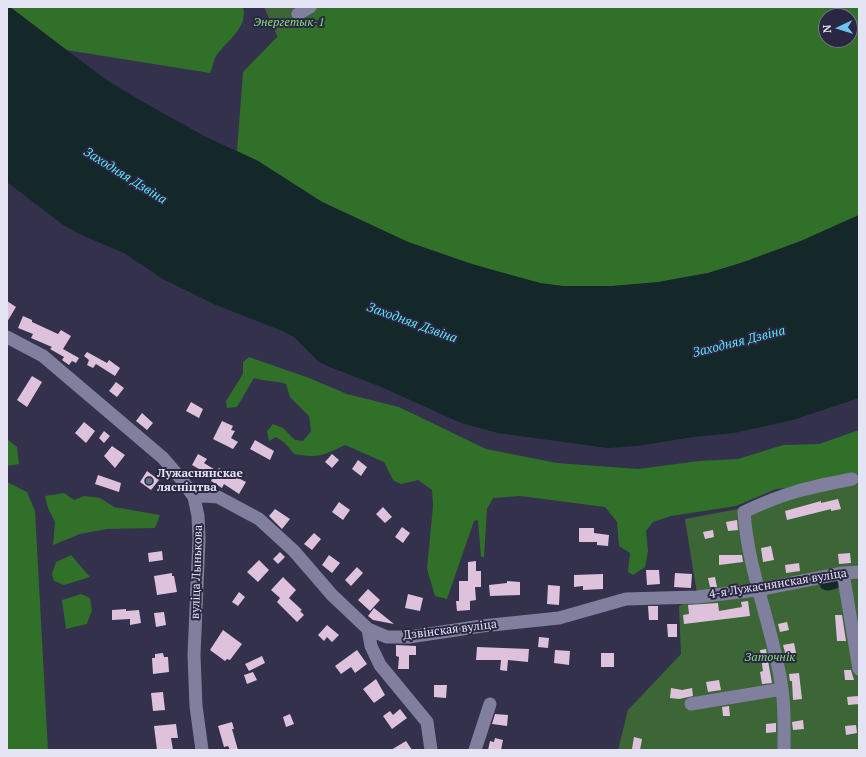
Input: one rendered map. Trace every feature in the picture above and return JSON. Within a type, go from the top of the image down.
[{"type":"street","points":[[298,14],[310,7]]},
{"type":"street","name":"вуліца Лынькова","points":[[7,337],[43,356],[157,453],[182,480],[194,497],[198,516],[199,539],[194,655],[196,706],[202,750]]},
{"type":"street","points":[[784,750],[782,689],[772,641],[757,590],[746,532],[744,512],[771,498],[800,489],[852,479]]},
{"type":"street","name":"Дзвінская вуліца","points":[[194,497],[218,497],[259,519],[294,551],[332,595],[368,629],[387,637],[409,637],[482,626],[559,618],[626,598],[690,597]]},
{"type":"street","name":"4-я Лужаснянская вуліца","points":[[690,597],[757,590],[843,573],[859,572]]},
{"type":"street","points":[[843,573],[859,669]]},
{"type":"street","points":[[368,629],[371,646],[380,665],[427,722],[431,750]]},
{"type":"street","points":[[691,704],[782,689]]},
{"type":"street","points":[[475,750],[490,704]]},
{"type":"green space","points":[[10,7],[243,7],[244,15],[235,35],[215,58],[210,73],[66,50]]},
{"type":"green space","name":"Энергетык-1","points":[[264,7],[354,7],[281,44]]},
{"type":"green space","points":[[332,7],[859,7],[859,215],[801,241],[741,263],[708,273],[659,282],[613,286],[562,286],[540,283],[490,270],[408,242],[322,202],[258,161],[237,151],[243,72],[283,31]]},
{"type":"green space","points":[[249,357],[309,378],[347,394],[399,407],[486,449],[557,463],[638,469],[699,461],[738,459],[783,445],[819,444],[859,430],[859,482],[776,489],[736,506],[671,516],[653,522],[646,531],[648,551],[645,567],[633,575],[628,572],[630,553],[619,546],[617,522],[605,507],[520,496],[493,498],[487,509],[484,557],[481,557],[478,520],[474,521],[447,599],[435,596],[427,569],[433,506],[432,490],[418,480],[401,484],[393,480],[384,462],[345,445],[325,454],[309,456],[294,454],[285,443],[276,437],[269,441],[267,431],[273,424],[283,428],[295,440],[303,441],[311,431],[309,416],[290,397],[286,384],[254,378],[237,407],[227,408],[226,401],[243,374],[243,362]]},
{"type":"green space","points":[[7,439],[17,447],[19,464],[7,466]]},
{"type":"green space","name":"Заточнік","points":[[859,474],[859,750],[618,750],[628,710],[681,654],[679,606],[697,594],[685,519],[738,509],[765,497]]},
{"type":"green space","points":[[7,482],[27,492],[35,511],[48,750],[7,750]]},
{"type":"green space","points":[[64,493],[74,500],[84,496],[100,498],[114,507],[160,515],[155,528],[107,529],[80,534],[53,545],[55,522],[48,508],[45,496]]},
{"type":"green space","points":[[71,555],[90,577],[64,585],[54,581],[52,574],[56,562]]},
{"type":"green space","points":[[81,594],[90,598],[92,610],[87,624],[66,629],[62,600]]},
{"type":"water","name":"Заходняя Дзвіна","points":[[7,7],[10,7],[105,79],[206,137],[258,161],[322,202],[408,242],[468,263],[540,283],[562,286],[613,286],[659,282],[708,273],[741,263],[801,241],[859,215],[859,398],[793,420],[734,433],[693,437],[637,446],[608,448],[498,433],[461,423],[379,386],[319,362],[294,337],[285,332],[216,305],[163,279],[124,253],[77,233],[62,224],[7,182]]},
{"type":"water","points":[[840,580],[841,586],[836,589],[825,590],[820,587],[822,581]]},
{"type":"building","points":[[7,301],[16,307],[7,322]]},
{"type":"building","points":[[23,316],[32,320],[32,322],[58,334],[61,330],[71,336],[63,349],[79,358],[76,363],[72,361],[69,365],[62,360],[64,357],[50,349],[52,347],[31,338],[33,334],[18,328]]},
{"type":"building","points":[[87,352],[107,363],[109,360],[120,368],[115,376],[96,364],[93,368],[87,365],[89,360],[84,356]]},
{"type":"building","points":[[32,376],[42,382],[27,407],[17,400]]},
{"type":"building","points":[[116,382],[124,388],[117,397],[109,391]]},
{"type":"building","points":[[191,402],[203,409],[199,418],[186,411]]},
{"type":"building","points":[[142,413],[153,423],[147,430],[136,421]]},
{"type":"building","points":[[222,421],[233,426],[231,430],[235,431],[231,438],[238,442],[233,449],[213,439]]},
{"type":"building","points":[[84,422],[95,431],[86,443],[75,433]]},
{"type":"building","points":[[104,431],[110,436],[104,443],[99,438]]},
{"type":"building","points":[[255,440],[274,451],[270,460],[250,449]]},
{"type":"building","points":[[112,446],[125,455],[115,468],[104,456]]},
{"type":"building","points":[[198,454],[207,459],[204,463],[217,471],[219,468],[246,482],[239,494],[224,484],[222,488],[211,481],[213,477],[192,465]]},
{"type":"building","points":[[332,454],[339,460],[332,468],[325,462]]},
{"type":"building","points":[[358,460],[367,467],[361,476],[352,469]]},
{"type":"building","name":"Лужаснянскае лясніцтва","points":[[147,471],[159,480],[151,490],[140,482]]},
{"type":"building","points":[[98,475],[121,483],[119,492],[95,484]]},
{"type":"building","points":[[838,499],[841,509],[831,511],[831,509],[787,520],[785,511],[821,501],[821,503]]},
{"type":"building","points":[[339,502],[350,510],[343,520],[332,512]]},
{"type":"building","points":[[383,507],[392,517],[385,523],[376,514]]},
{"type":"building","points":[[275,509],[290,519],[282,529],[269,516]]},
{"type":"building","points":[[737,520],[738,530],[728,531],[726,522]]},
{"type":"building","points":[[402,527],[410,533],[403,543],[395,537]]},
{"type":"building","points":[[579,528],[594,528],[594,533],[609,535],[608,546],[597,545],[597,542],[579,542]]},
{"type":"building","points":[[713,530],[714,537],[705,539],[703,532]]},
{"type":"building","points":[[314,533],[321,539],[312,550],[304,544]]},
{"type":"building","points":[[771,546],[774,560],[763,562],[761,548]]},
{"type":"building","points":[[162,551],[163,560],[149,562],[148,553]]},
{"type":"building","points":[[280,552],[285,557],[278,564],[273,559]]},
{"type":"building","points":[[850,553],[851,563],[839,564],[838,554]]},
{"type":"building","points":[[329,555],[340,563],[332,573],[322,565]]},
{"type":"building","points":[[719,555],[742,555],[743,562],[719,565]]},
{"type":"building","points":[[259,560],[269,570],[258,582],[247,572]]},
{"type":"building","points":[[476,561],[476,571],[481,571],[481,587],[475,587],[476,600],[470,601],[470,610],[457,611],[456,601],[459,601],[459,581],[468,581],[468,562]]},
{"type":"building","points":[[799,563],[800,571],[786,573],[785,565]]},
{"type":"building","points":[[357,567],[363,573],[351,586],[345,580]]},
{"type":"building","points":[[646,570],[659,570],[660,584],[647,585]]},
{"type":"building","points":[[172,573],[177,592],[157,595],[154,576]]},
{"type":"building","points":[[675,573],[692,574],[691,588],[674,587]]},
{"type":"building","points":[[603,574],[603,589],[583,590],[583,586],[574,587],[574,575]]},
{"type":"building","points":[[283,577],[296,590],[289,598],[302,610],[300,611],[304,615],[297,622],[277,602],[280,598],[271,590]]},
{"type":"building","points":[[715,577],[717,587],[710,587],[708,578]]},
{"type":"building","points":[[507,581],[520,582],[520,595],[490,596],[489,585],[507,583]]},
{"type":"building","points":[[548,585],[560,586],[559,605],[547,604]]},
{"type":"building","points":[[368,589],[380,600],[370,611],[358,600]]},
{"type":"building","points":[[239,592],[245,597],[238,606],[232,602]]},
{"type":"building","points":[[408,594],[423,598],[420,611],[405,608]]},
{"type":"building","points":[[748,601],[750,616],[684,624],[683,615],[689,614],[688,605],[718,603],[719,611],[742,607],[741,602]]},
{"type":"building","points":[[648,606],[658,606],[658,620],[649,620]]},
{"type":"building","points":[[374,608],[394,624],[373,620],[368,616]]},
{"type":"building","points":[[126,609],[126,611],[139,610],[141,623],[130,625],[130,619],[112,620],[112,610]]},
{"type":"building","points":[[164,612],[166,625],[156,627],[154,613]]},
{"type":"building","points":[[835,615],[842,615],[846,641],[837,641]]},
{"type":"building","points":[[787,622],[789,630],[780,632],[778,624]]},
{"type":"building","points":[[667,624],[677,624],[677,637],[668,637]]},
{"type":"building","points":[[327,625],[339,635],[332,642],[327,637],[324,641],[318,635]]},
{"type":"building","points":[[223,630],[242,644],[230,660],[227,659],[225,661],[210,650]]},
{"type":"building","points":[[539,637],[549,638],[548,648],[538,647]]},
{"type":"building","points":[[794,643],[796,653],[786,656],[783,645]]},
{"type":"building","points":[[396,645],[416,646],[416,655],[409,655],[409,669],[398,669],[399,657],[396,656]]},
{"type":"building","points":[[477,647],[529,649],[528,662],[508,660],[507,671],[500,670],[501,660],[476,660]]},
{"type":"building","points":[[766,649],[772,683],[762,684],[760,672],[763,671],[760,650]]},
{"type":"building","points":[[357,650],[367,664],[355,673],[351,667],[341,674],[335,666]]},
{"type":"building","points":[[555,650],[570,651],[569,665],[554,663]]},
{"type":"building","points":[[163,653],[164,657],[168,657],[169,672],[153,674],[152,658],[155,658],[155,654]]},
{"type":"building","points":[[601,653],[614,653],[614,667],[601,667]]},
{"type":"building","points":[[262,656],[265,663],[249,671],[245,664]]},
{"type":"building","points":[[844,670],[851,670],[854,680],[845,680]]},
{"type":"building","points":[[253,672],[257,680],[247,684],[244,675]]},
{"type":"building","points":[[799,673],[802,699],[793,700],[792,681],[790,681],[789,674]]},
{"type":"building","points":[[376,679],[385,695],[374,703],[363,689]]},
{"type":"building","points":[[719,680],[721,690],[708,692],[706,682]]},
{"type":"building","points":[[434,685],[447,685],[446,698],[434,697]]},
{"type":"building","points":[[671,688],[682,690],[692,688],[693,696],[679,699],[670,698]]},
{"type":"building","points":[[163,692],[165,710],[153,711],[151,693]]},
{"type":"building","points":[[858,696],[859,704],[848,705],[847,697]]},
{"type":"building","points":[[729,706],[730,716],[723,716],[722,707]]},
{"type":"building","points":[[400,709],[407,718],[392,729],[383,716],[390,711],[393,715]]},
{"type":"building","points":[[290,714],[294,724],[286,727],[283,717]]},
{"type":"building","points":[[495,714],[508,715],[507,726],[492,724]]},
{"type":"building","points":[[803,720],[804,729],[793,730],[792,722]]},
{"type":"building","points":[[232,722],[234,729],[232,729],[238,750],[230,750],[228,746],[224,747],[218,726]]},
{"type":"building","points":[[776,723],[776,732],[766,733],[766,724]]},
{"type":"building","points":[[176,724],[178,738],[171,738],[173,750],[157,750],[154,726]]},
{"type":"building","points":[[856,725],[857,733],[846,735],[845,726]]},
{"type":"building","points":[[634,737],[642,739],[640,750],[632,749]]},
{"type":"building","points":[[495,738],[503,740],[501,750],[488,750],[490,741],[494,742]]},
{"type":"building","points":[[406,741],[412,750],[391,750]]},
{"type":"place","name":"Лужаснянскае лясніцтва","points":[[149,481]]}]
